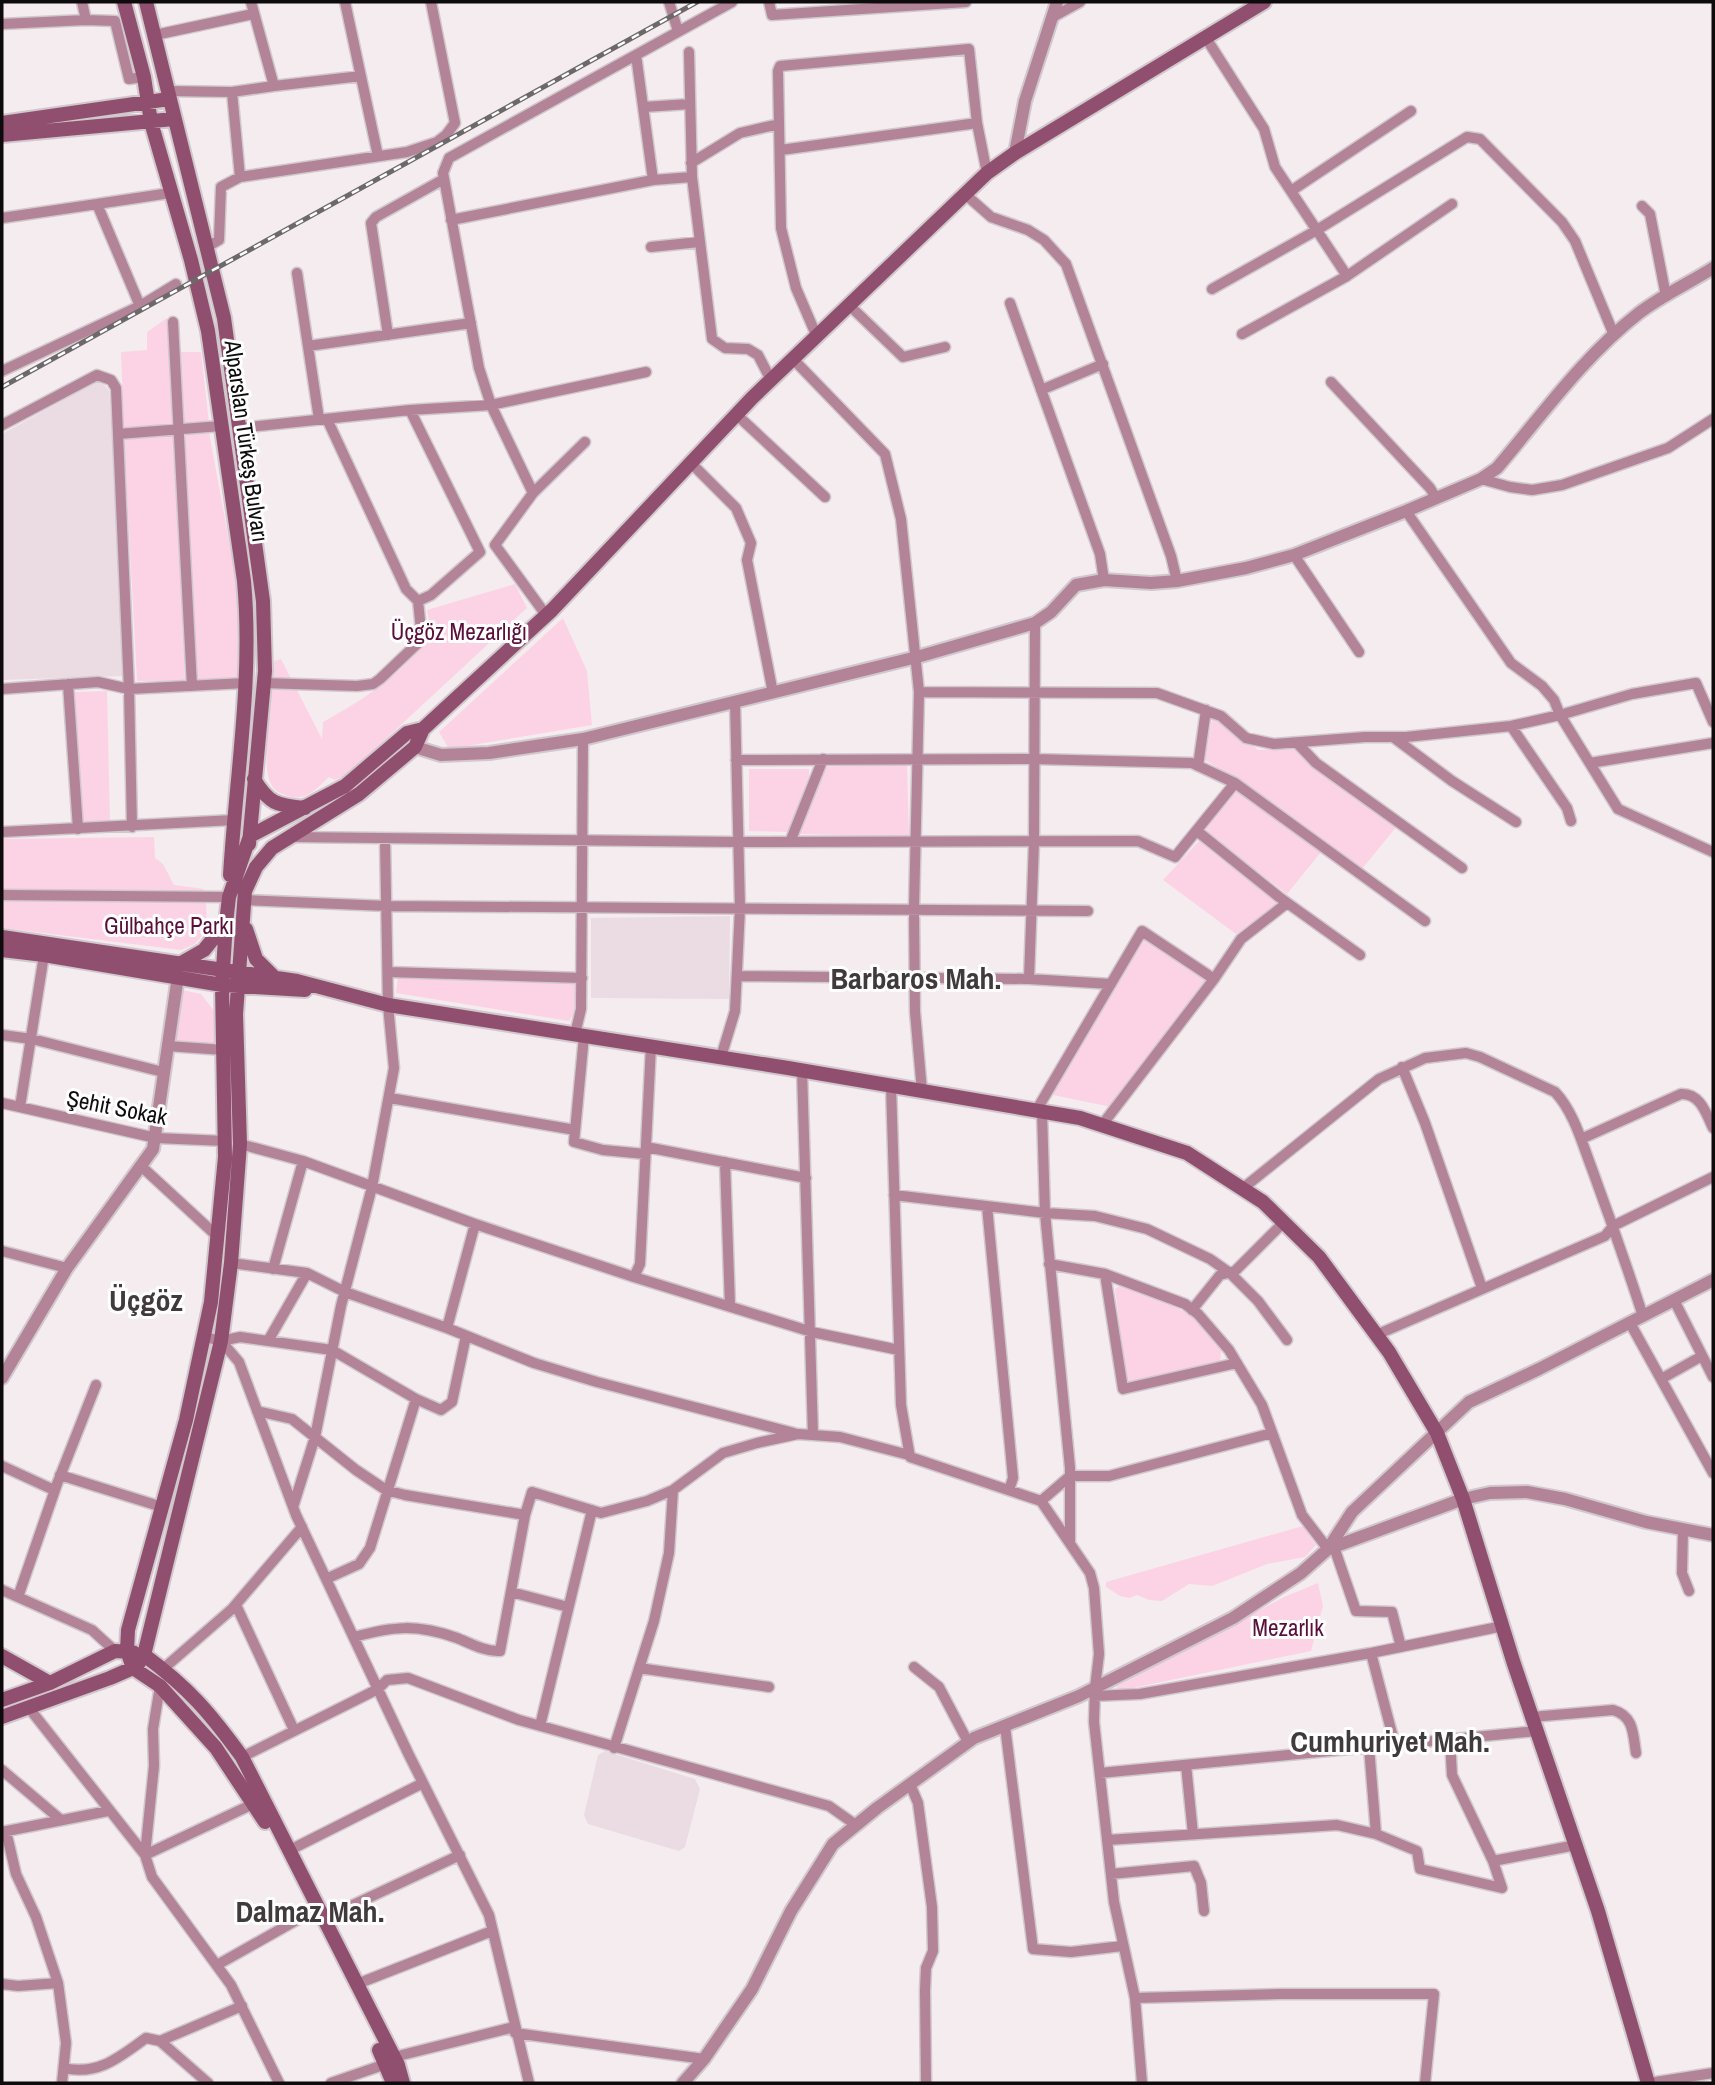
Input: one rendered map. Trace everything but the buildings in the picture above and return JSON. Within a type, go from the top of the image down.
[{"type":"main road","name":"Alparslan Türkeş Bulvarı","points":[[124,2],[144,77],[150,122],[191,260],[208,331],[245,592],[247,683],[229,897]]},
{"type":"main road","name":"Alparslan Türkeş Bulvarı","points":[[146,2],[224,318],[263,601],[263,684],[245,896],[230,978]]},
{"type":"main road","points":[[245,896],[256,867],[272,848],[359,794],[415,747],[423,729],[547,615],[771,380],[987,173],[1015,153],[1264,2]]},
{"type":"main road","points":[[2,123],[147,103],[168,95]]},
{"type":"main road","points":[[2,135],[174,119]]},
{"type":"main road","points":[[2,1717],[133,1668],[144,1655],[221,1341],[231,1263],[233,1142],[230,978],[226,923],[229,897],[250,836],[345,786],[407,733],[423,729]]},
{"type":"main road","points":[[254,779],[262,793],[273,803],[285,807],[306,808]]},
{"type":"main road","points":[[243,918],[256,959],[271,983]]},
{"type":"main road","points":[[180,969],[204,950],[226,923]]},
{"type":"main road","points":[[2,937],[230,978],[271,983],[297,981],[388,1005],[802,1070],[1080,1118],[1187,1153],[1263,1202],[1319,1257],[1376,1335],[1437,1433],[1463,1499],[1598,1911],[1648,2083]]},
{"type":"main road","points":[[2,950],[180,969],[230,1012]]},
{"type":"main road","points":[[193,979],[230,978]]},
{"type":"main road","points":[[121,1651],[162,1507],[205,1337],[233,1142],[224,1050],[230,1012],[271,983]]},
{"type":"main road","points":[[121,1651],[133,1668],[160,1686],[216,1748],[253,1804],[357,1984],[390,2060],[393,2083]]},
{"type":"main road","points":[[2,1700],[121,1651],[144,1655],[201,1703],[242,1757],[317,1915],[403,2083]]},
{"type":"main road","points":[[2,1656],[50,1682]]},
{"type":"street","points":[[82,2],[86,20]]},
{"type":"street","points":[[251,2],[274,86]]},
{"type":"street","points":[[345,2],[378,156]]},
{"type":"street","points":[[207,247],[219,240],[221,187],[240,177],[407,152],[436,142],[446,135],[455,123],[431,2]]},
{"type":"street","points":[[669,2],[678,31]]},
{"type":"street","points":[[533,493],[491,405],[479,368],[443,173],[449,158],[732,2]]},
{"type":"street","points":[[769,2],[772,15],[966,2]]},
{"type":"street","points":[[1015,153],[1026,101],[1057,2]]},
{"type":"street","points":[[1053,18],[1080,2]]},
{"type":"street","points":[[155,35],[253,14]]},
{"type":"street","points":[[2,24],[116,21],[129,79],[144,77]]},
{"type":"street","points":[[1206,38],[1264,129],[1275,167],[1347,276]]},
{"type":"street","points":[[817,337],[796,288],[781,228],[780,66],[969,49],[977,122],[987,173]]},
{"type":"street","points":[[689,52],[692,177],[712,338],[726,348],[748,349],[758,355],[771,380]]},
{"type":"street","points":[[636,55],[653,180]]},
{"type":"street","points":[[168,95],[232,92],[361,76]]},
{"type":"street","points":[[232,92],[240,177]]},
{"type":"street","points":[[644,107],[690,104]]},
{"type":"street","points":[[1291,191],[1412,111]]},
{"type":"street","points":[[781,150],[977,122]]},
{"type":"street","points":[[691,163],[740,133],[779,124]]},
{"type":"street","points":[[1212,289],[1317,230],[1467,137],[1480,139],[1562,222],[1575,241],[1614,335]]},
{"type":"street","points":[[451,220],[653,180],[692,177]]},
{"type":"street","points":[[388,335],[372,223],[376,217],[444,179]]},
{"type":"street","points":[[2,218],[170,194]]},
{"type":"street","points":[[965,194],[991,217],[1028,230],[1044,240],[1066,264],[1171,556],[1177,581]]},
{"type":"street","points":[[97,204],[140,306]]},
{"type":"street","points":[[1242,334],[1347,276],[1452,204]]},
{"type":"street","points":[[1642,206],[1650,214],[1666,296]]},
{"type":"street","points":[[650,247],[699,242]]},
{"type":"street","points":[[415,747],[441,755],[489,753],[583,739],[917,657],[1035,622],[1051,612],[1076,585],[1104,580],[1151,583],[1177,581],[1246,568],[1294,555],[1481,479],[1497,468],[1614,335],[1642,311],[1713,268]]},
{"type":"street","points":[[263,684],[373,684],[419,642],[421,630],[418,601],[406,589],[323,419],[297,273]]},
{"type":"street","points":[[2,371],[140,306],[176,284]]},
{"type":"street","points":[[1010,303],[1100,554],[1104,580]]},
{"type":"street","points":[[849,305],[903,357],[945,347]]},
{"type":"street","points":[[173,322],[192,686]]},
{"type":"street","points":[[308,346],[471,323]]},
{"type":"street","points":[[793,359],[885,454],[901,519],[919,692],[914,909],[922,1091]]},
{"type":"street","points":[[1041,390],[1103,364]]},
{"type":"street","points":[[240,428],[410,410],[491,405],[646,372]]},
{"type":"street","points":[[2,425],[97,375],[111,380],[116,388],[132,827]]},
{"type":"street","points":[[1331,382],[1430,488],[1436,498]]},
{"type":"street","points":[[410,410],[480,552]]},
{"type":"street","points":[[737,415],[825,497]]},
{"type":"street","points":[[1481,479],[1532,490],[1562,485],[1668,448],[1713,419]]},
{"type":"street","points":[[118,434],[221,426]]},
{"type":"street","points":[[418,601],[430,596],[480,552],[495,545],[533,493],[585,443]]},
{"type":"street","points":[[692,464],[736,508],[751,543],[747,560],[773,694]]},
{"type":"street","points":[[1406,511],[1511,663],[1542,686],[1554,700],[1560,715],[1618,809],[1713,852]]},
{"type":"street","points":[[495,545],[547,615]]},
{"type":"street","points":[[1294,555],[1359,652]]},
{"type":"street","points":[[1029,979],[1034,842],[1035,622]]},
{"type":"street","points":[[2,689],[98,682],[129,689],[247,683]]},
{"type":"street","points":[[919,692],[1157,693],[1221,716],[1245,738],[1257,742],[1297,743],[1511,726],[1632,694],[1696,683],[1713,723]]},
{"type":"street","points":[[68,684],[78,829]]},
{"type":"street","points":[[721,1057],[735,1011],[740,908],[735,702]]},
{"type":"street","points":[[1198,766],[1206,710]]},
{"type":"street","points":[[1511,726],[1567,808],[1571,821]]},
{"type":"street","points":[[1393,737],[1452,781],[1516,822]]},
{"type":"street","points":[[583,739],[582,978],[574,1142],[603,1150],[646,1150],[806,1178]]},
{"type":"street","points":[[1297,743],[1316,764],[1462,868]]},
{"type":"street","points":[[1590,763],[1713,743]]},
{"type":"street","points":[[736,760],[916,758],[1192,763],[1235,783],[1425,921]]},
{"type":"street","points":[[790,842],[823,759]]},
{"type":"street","points":[[291,837],[738,842],[1138,841],[1175,857],[1235,783]]},
{"type":"street","points":[[2,832],[234,820]]},
{"type":"street","points":[[1197,831],[1287,903],[1360,955]]},
{"type":"street","points":[[293,1507],[315,1437],[345,1292],[372,1187],[394,1069],[388,1005],[385,839]]},
{"type":"street","points":[[2,895],[229,897]]},
{"type":"street","points":[[245,896],[387,906],[1088,911]]},
{"type":"street","points":[[1102,1125],[1214,979],[1241,939],[1287,903]]},
{"type":"street","points":[[1070,1542],[1070,1476],[1049,1264],[1039,1111],[1142,931],[1214,979]]},
{"type":"street","points":[[20,1107],[44,955]]},
{"type":"street","points":[[2,1378],[67,1268],[153,1150],[180,969]]},
{"type":"street","points":[[388,972],[582,978]]},
{"type":"street","points":[[737,976],[1029,979],[1111,984]]},
{"type":"street","points":[[2,1035],[163,1072]]},
{"type":"street","points":[[167,1046],[224,1050]]},
{"type":"street","points":[[634,1277],[640,1264],[651,1046]]},
{"type":"street","points":[[1242,1189],[1379,1079],[1425,1058],[1466,1053],[1480,1057],[1555,1092],[1562,1100],[1581,1139],[1643,1316]]},
{"type":"street","points":[[1402,1067],[1425,1123],[1482,1288]]},
{"type":"street","points":[[802,1070],[813,1435]]},
{"type":"street","points":[[891,1086],[901,1405],[909,1455]]},
{"type":"street","points":[[1581,1139],[1681,1094],[1689,1093],[1697,1098],[1713,1128]]},
{"type":"street","points":[[390,1097],[575,1130]]},
{"type":"street","name":"Şehit Sokak","points":[[2,1103],[156,1138],[233,1142],[303,1161],[475,1224],[634,1277],[811,1332],[899,1350]]},
{"type":"street","points":[[273,1269],[303,1161]]},
{"type":"street","points":[[725,1162],[730,1306]]},
{"type":"street","points":[[141,1166],[219,1237]]},
{"type":"street","points":[[1376,1335],[1605,1236],[1613,1226],[1713,1177]]},
{"type":"street","points":[[894,1195],[1045,1213],[1095,1216],[1147,1229],[1210,1259],[1230,1273],[1258,1301],[1287,1340]]},
{"type":"street","points":[[987,1206],[1013,1478],[1009,1490]]},
{"type":"street","points":[[1192,1310],[1220,1275],[1235,1271],[1284,1222]]},
{"type":"street","points":[[447,1328],[475,1224]]},
{"type":"street","points":[[2,1251],[67,1268]]},
{"type":"street","points":[[231,1263],[307,1273],[345,1292],[447,1328],[534,1363],[799,1434],[840,1437],[909,1455],[1041,1501],[1090,1573],[1094,1588],[1099,1654],[1094,1722],[1111,1874],[1122,1946],[1135,1998],[1142,2083]]},
{"type":"street","points":[[1049,1264],[1105,1273],[1185,1304],[1229,1350],[1262,1405],[1302,1515],[1331,1548],[1356,1611],[1392,1612],[1401,1647]]},
{"type":"street","points":[[268,1341],[307,1273]]},
{"type":"street","points":[[1105,1273],[1123,1389],[1237,1363]]},
{"type":"street","points":[[1331,1548],[1352,1512],[1469,1402],[1713,1280]]},
{"type":"street","points":[[1674,1300],[1713,1377]]},
{"type":"street","points":[[1630,1323],[1713,1473]]},
{"type":"street","points":[[205,1337],[221,1341],[240,1337],[332,1350],[440,1410],[452,1402],[466,1336]]},
{"type":"street","points":[[221,1341],[239,1363],[302,1527],[489,1915],[514,2030],[529,2083]]},
{"type":"street","points":[[1661,1379],[1702,1356]]},
{"type":"street","points":[[18,1597],[54,1490],[96,1385]]},
{"type":"street","points":[[326,1579],[359,1564],[370,1548],[416,1399]]},
{"type":"street","points":[[257,1411],[292,1419],[356,1470],[386,1490],[525,1515]]},
{"type":"street","points":[[1041,1501],[1070,1476],[1109,1476],[1272,1433]]},
{"type":"street","points":[[354,1637],[385,1628],[416,1628],[499,1651],[525,1515],[532,1492],[601,1513],[617,1510],[674,1490],[723,1453],[799,1434]]},
{"type":"street","points":[[2,1466],[54,1490]]},
{"type":"street","points":[[60,1475],[162,1507]]},
{"type":"street","points":[[614,1748],[654,1621],[669,1553],[674,1490]]},
{"type":"street","points":[[683,2083],[704,2059],[751,1989],[791,1911],[833,1844],[856,1825],[968,1742],[1095,1692],[1233,1618],[1301,1573],[1331,1548],[1463,1499],[1490,1493],[1527,1492],[1565,1499],[1646,1522],[1713,1535]]},
{"type":"street","points":[[540,1726],[592,1510]]},
{"type":"street","points":[[163,1669],[236,1605],[302,1527]]},
{"type":"street","points":[[1683,1530],[1682,1573],[1689,1591]]},
{"type":"street","points":[[2,1590],[92,1630],[121,1651]]},
{"type":"street","points":[[512,1592],[568,1607]]},
{"type":"street","points":[[236,1605],[294,1730]]},
{"type":"street","points":[[1095,1692],[1140,1694],[1371,1653],[1503,1626]]},
{"type":"street","points":[[1371,1653],[1395,1745]]},
{"type":"street","points":[[914,1667],[939,1687],[968,1742]]},
{"type":"street","points":[[639,1668],[769,1687]]},
{"type":"street","points":[[242,1757],[378,1689],[387,1679],[408,1678],[540,1726],[829,1806],[856,1825]]},
{"type":"street","points":[[145,1855],[154,1766],[153,1729],[160,1686]]},
{"type":"street","points":[[29,1707],[145,1855],[152,1877],[232,1985],[279,2083]]},
{"type":"street","points":[[1100,1773],[1450,1739],[1613,1710],[1623,1713],[1630,1721],[1636,1753]]},
{"type":"street","points":[[1005,1726],[1032,1949],[1071,1952],[1122,1946]]},
{"type":"street","points":[[1107,1840],[1337,1825],[1376,1834],[1417,1852],[1420,1869],[1502,1888],[1493,1861],[1452,1775],[1450,1739]]},
{"type":"street","points":[[1369,1747],[1376,1834]]},
{"type":"street","points":[[1186,1765],[1193,1834]]},
{"type":"street","points":[[2,1770],[61,1820]]},
{"type":"street","points":[[288,1850],[424,1783]]},
{"type":"street","points":[[910,1784],[918,1803],[932,1907],[933,1951],[926,1968],[925,1990],[926,2083]]},
{"type":"street","points":[[145,1855],[253,1804]]},
{"type":"street","points":[[62,2083],[66,2043],[58,1983],[36,1917],[16,1874],[4,1831],[108,1811]]},
{"type":"street","points":[[1493,1861],[1576,1845]]},
{"type":"street","points":[[217,1965],[317,1915],[460,1855]]},
{"type":"street","points":[[1111,1874],[1194,1866],[1201,1883],[1204,1911]]},
{"type":"street","points":[[357,1984],[492,1931]]},
{"type":"street","points":[[2,1983],[19,1986],[58,1983]]},
{"type":"street","points":[[1135,1998],[1434,1994],[1425,2083]]},
{"type":"street","points":[[160,2041],[242,2006]]},
{"type":"street","points":[[331,2083],[390,2060],[514,2030],[704,2059]]},
{"type":"street","points":[[64,2068],[80,2071],[114,2061],[146,2038],[160,2041],[208,2083]]},
{"type":"street","points":[[1648,2083],[1713,2073]]},
{"type":"shaded area","points":[[94,383],[103,383],[109,391],[125,676],[2,680],[2,434]]},
{"type":"shaded area","points":[[730,916],[729,999],[591,998],[591,918]]},
{"type":"shaded area","points":[[605,1751],[695,1779],[700,1789],[685,1847],[679,1851],[588,1824],[584,1815],[598,1755]]},
{"type":"green space","points":[[167,318],[176,428],[124,432],[121,352],[147,350],[147,332]]},
{"type":"green space","points":[[180,352],[201,352],[209,423],[184,424]]},
{"type":"green space","points":[[209,432],[238,590],[237,680],[197,680],[184,435]]},
{"type":"green space","points":[[174,433],[185,681],[137,681],[124,439]]},
{"type":"green space","name":"Üçgöz Mezarlığı","points":[[515,584],[527,608],[348,774],[335,780],[329,777],[306,796],[288,796],[274,789],[268,775],[267,761],[274,661],[281,659],[322,739],[323,722],[383,684],[410,660],[431,631],[427,610]]},
{"type":"green space","name":"Üçgöz Mezarlığı","points":[[563,618],[587,671],[592,725],[449,749],[439,732]]},
{"type":"green space","points":[[107,691],[110,822],[82,823],[75,692]]},
{"type":"green space","points":[[1218,718],[1258,750],[1296,748],[1397,826],[1362,869],[1241,782],[1205,760],[1212,719]]},
{"type":"green space","points":[[907,764],[909,837],[800,834],[824,767]]},
{"type":"green space","points":[[749,769],[809,769],[809,776],[788,832],[749,831]]},
{"type":"green space","points":[[1237,790],[1322,851],[1287,894],[1203,830]]},
{"type":"green space","points":[[154,837],[155,858],[163,864],[174,885],[204,889],[201,894],[2,890],[2,839]]},
{"type":"green space","points":[[1200,840],[1282,904],[1236,934],[1163,880]]},
{"type":"green space","name":"Gülbahçe Parkı","points":[[2,898],[206,901],[207,930],[195,944],[181,950],[2,928]]},
{"type":"green space","points":[[1145,939],[1188,964],[1205,978],[1204,988],[1111,1107],[1053,1095],[1052,1092]]},
{"type":"green space","points":[[398,976],[577,982],[575,1012],[569,1021],[396,993]]},
{"type":"green space","points":[[182,990],[201,994],[214,1011],[215,1046],[173,1044]]},
{"type":"green space","points":[[1121,1285],[1165,1302],[1191,1316],[1202,1325],[1221,1351],[1220,1363],[1127,1383],[1115,1289]]},
{"type":"green space","points":[[1303,1526],[1316,1545],[1305,1557],[1267,1564],[1212,1586],[1189,1584],[1162,1601],[1137,1595],[1129,1598],[1120,1596],[1106,1587],[1106,1582]]},
{"type":"green space","name":"Mezarlık","points":[[1318,1583],[1323,1606],[1311,1651],[1122,1690],[1116,1687],[1284,1597]]},
{"type":"railway","points":[[2,387],[697,2]]},
{"type":"district","name":"Barbaros Mah.","points":[[916,978]]},
{"type":"district","name":"Üçgöz","points":[[146,1300]]},
{"type":"district","name":"Cumhuriyet Mah.","points":[[1390,1741]]},
{"type":"district","name":"Dalmaz Mah.","points":[[310,1911]]}]
